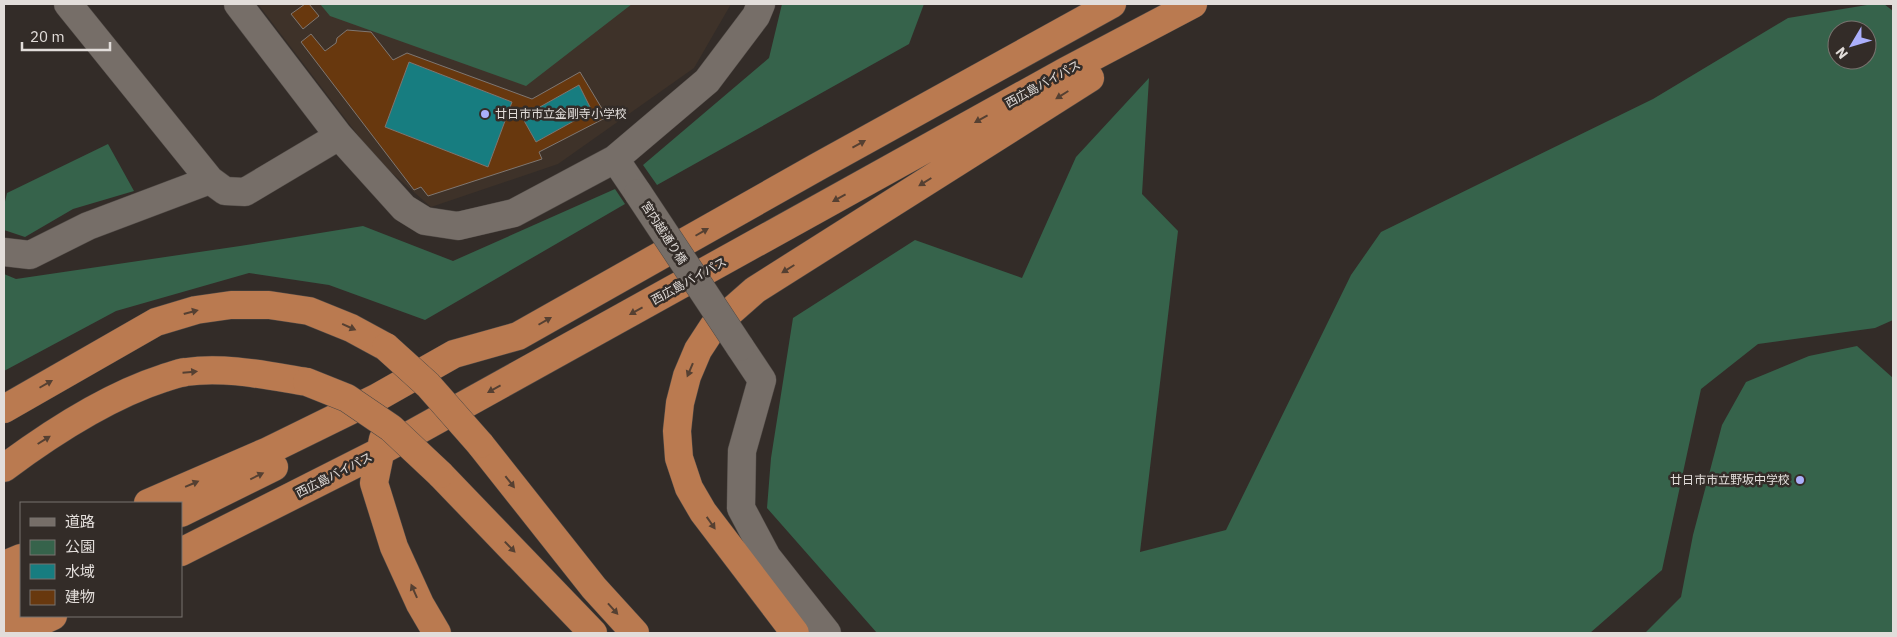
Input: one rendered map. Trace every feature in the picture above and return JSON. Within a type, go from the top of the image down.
[{"type":"highway","points":[[182,513],[391,409],[836,156],[1112,4]]},
{"type":"highway","name":"西広島バイパス","points":[[184,550],[380,452],[1066,71],[1193,4]]},
{"type":"highway","points":[[794,633],[703,512],[689,488],[679,458],[677,431],[680,403],[687,376],[698,350],[713,327],[755,290],[1207,4]]},
{"type":"highway","points":[[4,409],[156,322],[196,310],[231,304],[269,305],[309,312],[351,328],[386,347],[428,385],[480,444],[594,588],[635,633]]},
{"type":"highway","points":[[150,502],[276,447],[378,397],[454,354],[518,336]]},
{"type":"highway","points":[[4,468],[27,451],[85,415],[138,386],[185,372],[239,371],[307,382],[347,398],[391,428],[440,474],[593,633]]},
{"type":"highway","points":[[391,409],[374,483],[394,547],[420,604],[437,633]]},
{"type":"highway","points":[[4,616],[15,578]]},
{"type":"highway","points":[[16,633],[51,617]]},
{"type":"street","points":[[68,4],[210,180],[225,191],[245,192],[339,136]]},
{"type":"street","points":[[238,4],[339,136],[364,166],[404,208],[425,221],[458,226],[514,213],[616,159],[707,81],[756,16],[761,4]]},
{"type":"street","name":"宮内越通り橋","points":[[616,159],[762,380],[742,451],[740,508],[768,557],[827,633]]},
{"type":"street","points":[[4,252],[30,255],[88,226],[210,180]]},
{"type":"shaded area","name":"廿日市市立金剛寺小学校","points":[[258,4],[731,4],[694,68],[558,164],[431,207],[376,159]]},
{"type":"green space","points":[[320,4],[632,4],[526,86],[330,16]]},
{"type":"green space","points":[[782,4],[924,4],[909,44],[657,185],[643,165],[769,58]]},
{"type":"green space","points":[[1873,4],[1884,4],[1893,11],[1893,320],[1875,328],[1758,344],[1701,389],[1662,570],[1590,633],[877,633],[767,508],[771,458],[793,318],[915,240],[1022,278],[1076,157],[1149,78],[1142,194],[1178,231],[1140,552],[1226,530],[1351,275],[1381,232],[1653,99],[1788,18]]},
{"type":"green space","points":[[108,144],[134,191],[73,209],[25,237],[4,230],[4,206],[7,193]]},
{"type":"green space","points":[[615,189],[625,204],[425,320],[329,285],[249,273],[116,311],[4,371],[4,274],[16,279],[363,226],[453,261]]},
{"type":"green space","name":"廿日市市立野坂中学校","points":[[1857,346],[1893,378],[1893,633],[1645,633],[1681,597],[1693,535],[1722,425],[1746,382],[1809,356]]},
{"type":"water","points":[[409,62],[512,102],[488,167],[385,127]]},
{"type":"water","points":[[579,85],[592,111],[536,142],[522,117]]},
{"type":"building","points":[[305,4],[309,4],[319,16],[303,29],[291,14]]},
{"type":"building","points":[[347,30],[371,32],[393,60],[407,53],[532,99],[580,72],[607,117],[539,152],[542,159],[428,196],[421,187],[414,190],[301,42],[311,34],[325,51],[336,43],[337,38]],"holes":[[[409,62],[512,102],[488,167],[385,127]],[[579,85],[592,111],[536,142],[522,117]]]},
{"type":"place","name":"廿日市市立金剛寺小学校","points":[[485,114]]},
{"type":"place","name":"廿日市市立野坂中学校","points":[[1800,480]]}]
